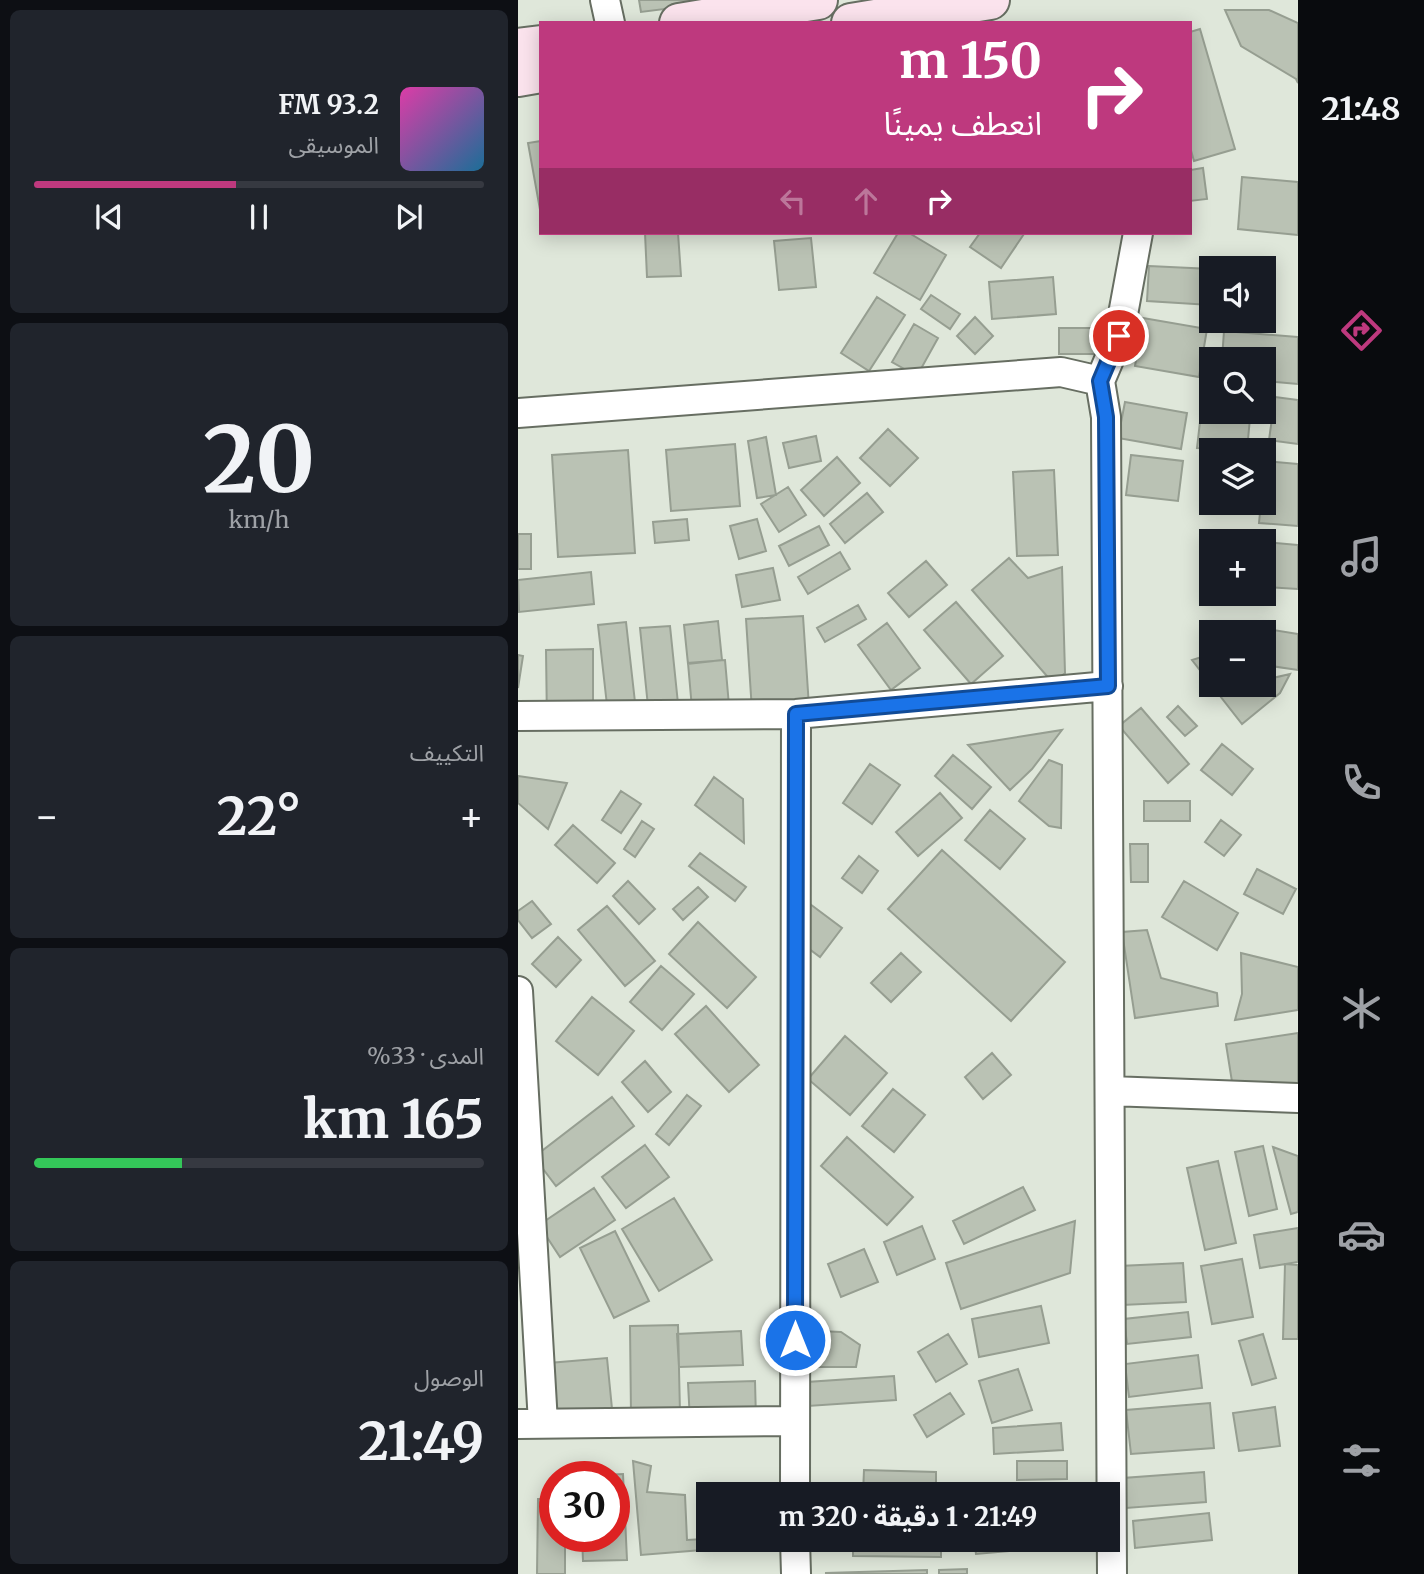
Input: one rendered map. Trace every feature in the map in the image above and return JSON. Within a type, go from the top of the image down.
[{"type":"street","points":[[605,0],[610,21]]},
{"type":"street","points":[[691,21],[818,0]]},
{"type":"street","points":[[863,21],[990,0]]},
{"type":"street","points":[[518,48],[539,45]]},
{"type":"street","points":[[518,77],[539,73]]},
{"type":"street","points":[[1112,1574],[1106,417],[1100,381],[1119,336],[1138,235]]},
{"type":"street","points":[[518,413],[1061,372],[1100,381]]},
{"type":"street","points":[[518,716],[796,714],[1108,686]]},
{"type":"street","points":[[795,1482],[796,714]]},
{"type":"street","points":[[518,991],[530,1423],[795,1421]]},
{"type":"street","points":[[1110,1091],[1298,1098]]},
{"type":"street","points":[[795,1552],[796,1574]]},
{"type":"building","points":[[639,0],[736,0],[641,12]]},
{"type":"building","points":[[1225,10],[1269,10],[1298,23],[1298,83],[1296,79],[1241,46]]},
{"type":"building","points":[[1200,29],[1235,149],[1194,161],[1192,154],[1192,31]]},
{"type":"building","points":[[539,141],[539,204],[528,143]]},
{"type":"building","points":[[1203,168],[1207,199],[1192,201],[1192,170]]},
{"type":"building","points":[[1242,177],[1298,182],[1298,235],[1238,229]]},
{"type":"building","points":[[645,235],[678,235],[681,276],[647,277]]},
{"type":"building","points":[[897,235],[912,235],[946,255],[920,300],[874,273]]},
{"type":"building","points":[[979,235],[1023,235],[1001,268],[970,247]]},
{"type":"building","points":[[811,238],[816,287],[779,290],[774,241]]},
{"type":"building","points":[[1149,266],[1199,268],[1199,304],[1147,301]]},
{"type":"building","points":[[1053,277],[1056,314],[992,319],[989,282]]},
{"type":"building","points":[[931,295],[960,314],[950,329],[921,309]]},
{"type":"building","points":[[877,297],[905,315],[869,371],[841,353]]},
{"type":"building","points":[[975,317],[993,336],[975,354],[957,336]]},
{"type":"building","points":[[1143,318],[1199,328],[1199,333],[1206,333],[1204,347],[1199,347],[1199,377],[1135,366]]},
{"type":"building","points":[[914,324],[938,338],[917,376],[892,362]]},
{"type":"building","points":[[1059,328],[1095,328],[1095,354],[1059,354]]},
{"type":"building","points":[[1224,333],[1298,337],[1298,384],[1276,382],[1276,347],[1223,347]]},
{"type":"building","points":[[1276,397],[1298,400],[1298,444],[1269,438],[1271,424],[1276,424]]},
{"type":"building","points":[[1125,402],[1187,413],[1181,449],[1118,438]]},
{"type":"building","points":[[1200,424],[1249,424],[1248,438],[1199,438],[1197,448]]},
{"type":"building","points":[[888,429],[918,458],[890,486],[860,458]]},
{"type":"building","points":[[816,436],[821,461],[789,468],[783,443]]},
{"type":"building","points":[[766,437],[776,495],[757,498],[748,441]]},
{"type":"building","points":[[735,444],[740,506],[671,511],[666,450]]},
{"type":"building","points":[[628,450],[635,553],[558,557],[552,455]]},
{"type":"building","points":[[1131,455],[1183,461],[1178,501],[1126,495]]},
{"type":"building","points":[[837,457],[860,483],[824,516],[801,490]]},
{"type":"building","points":[[1276,462],[1298,464],[1298,526],[1259,523],[1260,515],[1276,515]]},
{"type":"building","points":[[1054,470],[1058,555],[1017,556],[1013,472]]},
{"type":"building","points":[[788,487],[806,515],[779,532],[761,504]]},
{"type":"building","points":[[867,493],[883,512],[845,543],[830,524]]},
{"type":"building","points":[[687,519],[689,540],[655,543],[653,522]]},
{"type":"building","points":[[757,519],[766,551],[739,559],[730,526]]},
{"type":"building","points":[[819,526],[829,545],[789,566],[779,546]]},
{"type":"building","points":[[518,534],[531,534],[531,569],[518,569]]},
{"type":"building","points":[[1276,543],[1298,545],[1298,589],[1276,588]]},
{"type":"building","points":[[840,552],[850,569],[808,594],[798,577]]},
{"type":"building","points":[[1009,558],[1028,578],[1062,567],[1065,673],[1053,683],[972,590]]},
{"type":"building","points":[[926,561],[947,585],[909,617],[888,593]]},
{"type":"building","points":[[773,568],[780,600],[742,607],[736,575]]},
{"type":"building","points":[[591,572],[594,604],[519,612],[518,580]]},
{"type":"building","points":[[956,602],[1003,656],[971,684],[924,630]]},
{"type":"building","points":[[858,605],[866,619],[825,642],[817,628]]},
{"type":"building","points":[[803,616],[809,707],[752,711],[746,619]]},
{"type":"building","points":[[718,621],[722,660],[688,664],[684,625]]},
{"type":"building","points":[[626,622],[637,720],[609,723],[598,625]]},
{"type":"building","points":[[887,623],[920,668],[891,690],[858,645]]},
{"type":"building","points":[[670,626],[680,723],[650,726],[640,628]]},
{"type":"building","points":[[1276,630],[1298,634],[1298,670],[1276,667]]},
{"type":"building","points":[[593,649],[593,723],[547,724],[546,650]]},
{"type":"building","points":[[518,655],[523,656],[518,688]]},
{"type":"building","points":[[1199,658],[1199,669],[1192,660]]},
{"type":"building","points":[[725,660],[730,717],[693,720],[688,663]]},
{"type":"building","points":[[1290,674],[1276,696],[1276,677]]},
{"type":"building","points":[[1221,697],[1275,697],[1242,724]]},
{"type":"building","points":[[1178,706],[1197,726],[1185,736],[1167,717]]},
{"type":"building","points":[[1141,708],[1189,764],[1168,783],[1119,726]]},
{"type":"building","points":[[1062,730],[1032,769],[1010,790],[968,745]]},
{"type":"building","points":[[1222,744],[1253,769],[1232,795],[1201,770]]},
{"type":"building","points":[[953,755],[991,787],[972,809],[935,776]]},
{"type":"building","points":[[1049,760],[1062,765],[1061,828],[1049,826],[1019,801]]},
{"type":"building","points":[[870,764],[900,785],[872,824],[843,803]]},
{"type":"building","points":[[518,776],[567,783],[548,829],[518,803]]},
{"type":"building","points":[[714,777],[743,799],[744,843],[695,805]]},
{"type":"building","points":[[621,791],[641,804],[621,833],[602,820]]},
{"type":"building","points":[[940,793],[962,818],[918,856],[896,832]]},
{"type":"building","points":[[1144,801],[1190,801],[1190,821],[1144,821]]},
{"type":"building","points":[[990,810],[1025,839],[1000,869],[965,840]]},
{"type":"building","points":[[1221,820],[1241,835],[1224,856],[1205,842]]},
{"type":"building","points":[[642,821],[654,829],[635,857],[624,849]]},
{"type":"building","points":[[573,825],[615,863],[597,883],[555,845]]},
{"type":"building","points":[[1130,844],[1148,844],[1148,882],[1131,882]]},
{"type":"building","points":[[942,850],[1065,962],[1011,1021],[888,909]]},
{"type":"building","points":[[700,853],[746,887],[735,901],[689,866]]},
{"type":"building","points":[[859,856],[878,871],[862,893],[842,878]]},
{"type":"building","points":[[1257,869],[1296,889],[1283,914],[1244,894]]},
{"type":"building","points":[[628,881],[655,909],[639,924],[613,896]]},
{"type":"building","points":[[1184,881],[1238,913],[1217,950],[1162,917]]},
{"type":"building","points":[[698,887],[708,897],[683,920],[673,909]]},
{"type":"building","points":[[532,901],[551,924],[532,938],[518,920],[518,911]]},
{"type":"building","points":[[806,901],[842,928],[820,957],[784,930]]},
{"type":"building","points":[[607,906],[655,961],[625,986],[578,930]]},
{"type":"building","points":[[698,922],[756,977],[727,1008],[669,954]]},
{"type":"building","points":[[1147,930],[1161,978],[1217,993],[1218,1006],[1135,1018],[1122,932]]},
{"type":"building","points":[[558,937],[581,960],[556,987],[532,964]]},
{"type":"building","points":[[901,953],[921,972],[891,1002],[871,983]]},
{"type":"building","points":[[1241,953],[1298,967],[1298,1010],[1235,1020],[1242,994]]},
{"type":"building","points":[[661,966],[694,994],[662,1030],[630,1002]]},
{"type":"building","points":[[592,997],[634,1031],[598,1075],[556,1041]]},
{"type":"building","points":[[706,1006],[759,1065],[729,1092],[675,1034]]},
{"type":"building","points":[[1298,1033],[1298,1100],[1236,1107],[1226,1044]]},
{"type":"building","points":[[845,1036],[887,1073],[850,1115],[808,1079]]},
{"type":"building","points":[[992,1053],[1011,1075],[983,1099],[965,1077]]},
{"type":"building","points":[[645,1061],[671,1092],[648,1112],[622,1082]]},
{"type":"building","points":[[893,1089],[925,1115],[894,1152],[862,1126]]},
{"type":"building","points":[[687,1095],[701,1106],[669,1145],[656,1134]]},
{"type":"building","points":[[612,1097],[634,1126],[556,1186],[534,1157]]},
{"type":"building","points":[[847,1137],[913,1197],[887,1225],[821,1166]]},
{"type":"building","points":[[645,1145],[669,1177],[626,1208],[602,1177]]},
{"type":"building","points":[[1263,1146],[1277,1209],[1249,1216],[1235,1152]]},
{"type":"building","points":[[1273,1147],[1298,1156],[1298,1212],[1291,1214]]},
{"type":"building","points":[[1218,1161],[1236,1243],[1205,1250],[1187,1168]]},
{"type":"building","points":[[1023,1187],[1035,1210],[964,1244],[953,1221]]},
{"type":"building","points":[[594,1188],[615,1220],[560,1257],[539,1225]]},
{"type":"building","points":[[674,1198],[712,1260],[659,1291],[622,1229]]},
{"type":"building","points":[[1075,1221],[1070,1273],[961,1309],[946,1263]]},
{"type":"building","points":[[922,1226],[935,1259],[897,1275],[884,1242]]},
{"type":"building","points":[[1298,1228],[1298,1262],[1260,1268],[1254,1235]]},
{"type":"building","points":[[615,1231],[649,1301],[614,1318],[580,1248]]},
{"type":"building","points":[[864,1249],[878,1282],[841,1297],[828,1264]]},
{"type":"building","points":[[1242,1259],[1253,1317],[1212,1324],[1201,1266]]},
{"type":"building","points":[[1183,1263],[1186,1302],[1122,1305],[1119,1266]]},
{"type":"building","points":[[1285,1264],[1298,1265],[1298,1339],[1283,1339]]},
{"type":"building","points":[[1041,1306],[1049,1343],[979,1357],[972,1319]]},
{"type":"building","points":[[1188,1312],[1191,1337],[1127,1344],[1124,1319]]},
{"type":"building","points":[[678,1325],[680,1413],[631,1414],[630,1326]]},
{"type":"building","points":[[797,1330],[841,1332],[860,1345],[856,1367],[798,1367]]},
{"type":"building","points":[[741,1331],[743,1365],[679,1367],[677,1334]]},
{"type":"building","points":[[948,1334],[967,1364],[936,1382],[918,1352]]},
{"type":"building","points":[[1263,1334],[1276,1378],[1252,1385],[1239,1341]]},
{"type":"building","points":[[1198,1355],[1202,1388],[1129,1397],[1125,1364]]},
{"type":"building","points":[[607,1358],[614,1429],[543,1435],[537,1364]]},
{"type":"building","points":[[1018,1369],[1032,1410],[992,1423],[979,1381]]},
{"type":"building","points":[[894,1376],[896,1400],[808,1406],[807,1382]]},
{"type":"building","points":[[755,1381],[756,1419],[690,1421],[688,1383]]},
{"type":"building","points":[[950,1393],[964,1414],[927,1437],[914,1415]]},
{"type":"building","points":[[1210,1403],[1214,1448],[1131,1454],[1126,1410]]},
{"type":"building","points":[[1275,1407],[1280,1446],[1239,1451],[1233,1413]]},
{"type":"building","points":[[1061,1423],[1063,1450],[994,1454],[993,1428]]},
{"type":"building","points":[[633,1461],[651,1466],[647,1492],[685,1495],[687,1540],[696,1539],[696,1550],[641,1555]]},
{"type":"building","points":[[1017,1461],[1067,1461],[1067,1479],[1017,1480]]},
{"type":"building","points":[[864,1470],[936,1472],[936,1482],[864,1482]]},
{"type":"building","points":[[1204,1472],[1206,1502],[1126,1508],[1123,1478]]},
{"type":"building","points":[[539,1499],[539,1552],[565,1552],[565,1574],[537,1574]]},
{"type":"building","points":[[1209,1513],[1212,1540],[1135,1548],[1133,1521]]},
{"type":"building","points":[[583,1552],[627,1552],[627,1560],[583,1561]]},
{"type":"building","points":[[853,1552],[941,1552],[941,1557],[853,1556]]},
{"type":"building","points":[[967,1569],[967,1574],[939,1574],[939,1570]]},
{"type":"building","points":[[927,1570],[927,1574],[825,1573]]},
{"type":"route","points":[[795,1340],[796,714],[1108,686],[1106,417],[1100,381],[1119,336]]}]
